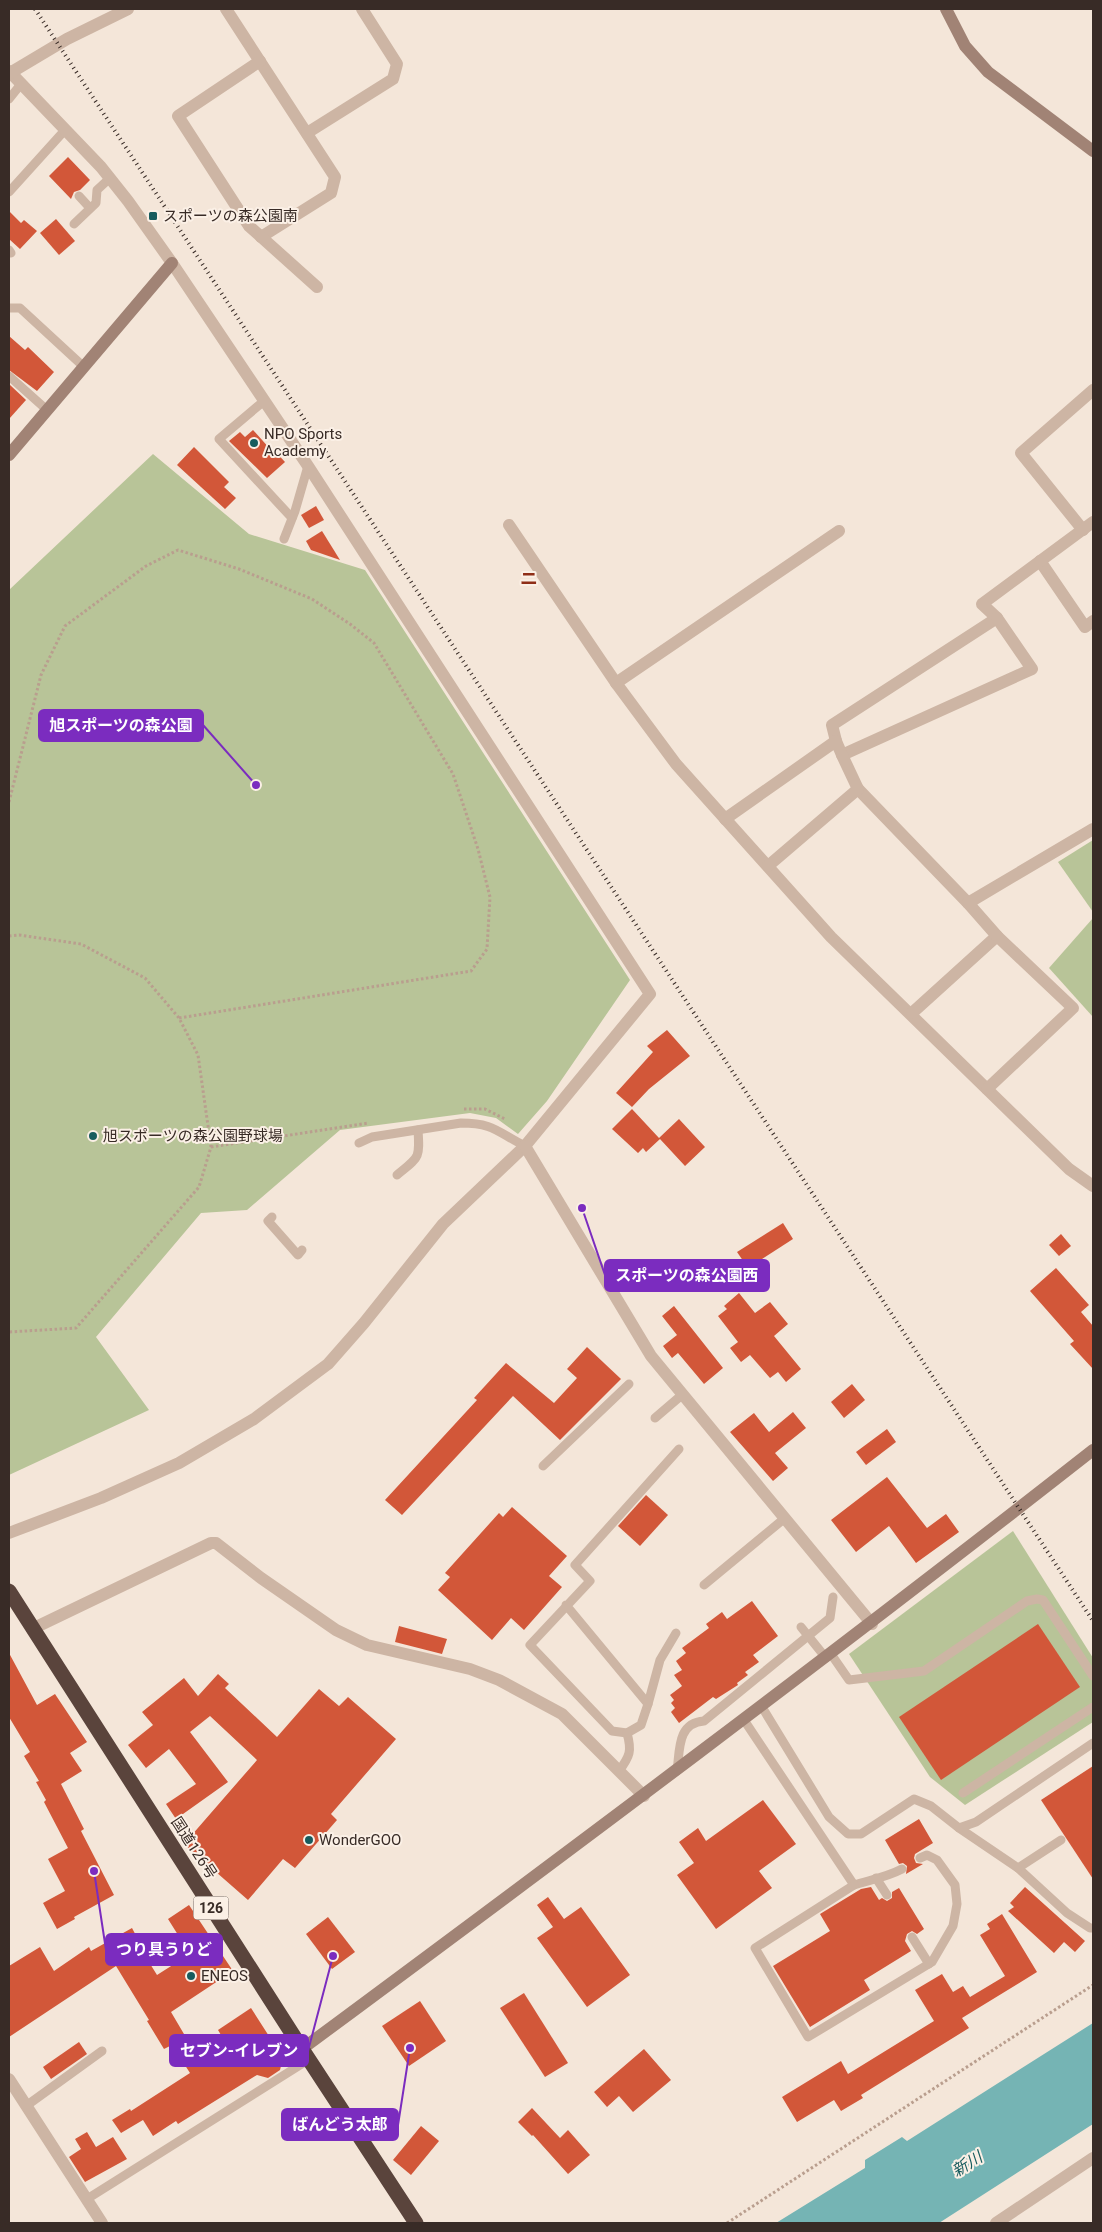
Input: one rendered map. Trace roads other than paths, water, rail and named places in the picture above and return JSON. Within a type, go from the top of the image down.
[{"type":"highway","name":"国道126号","points":[[9,1591],[305,2054],[416,2223]]},
{"type":"street","points":[[9,1533],[101,1498],[179,1462],[254,1419],[328,1364],[443,1224],[525,1146],[650,994],[308,466],[172,263],[110,178],[10,72],[67,39],[128,9]]},
{"type":"street","points":[[226,9],[336,177],[331,193],[261,237]]},
{"type":"street","points":[[307,133],[393,79],[397,64],[362,9]]},
{"type":"street","points":[[946,9],[965,46],[988,72],[1093,151]]},
{"type":"street","points":[[260,61],[178,116],[249,226],[318,287]]},
{"type":"street","points":[[9,455],[172,263]]},
{"type":"street","points":[[842,755],[1032,670],[998,618],[982,604],[1088,526],[1021,453],[1093,390]]},
{"type":"street","points":[[509,525],[616,683],[676,764],[831,937],[912,1013],[1069,1169],[1093,1186]]},
{"type":"street","points":[[616,683],[839,531]]},
{"type":"street","points":[[1040,561],[1085,627],[1093,621]]},
{"type":"street","points":[[987,1089],[1073,1008],[997,936],[968,903],[858,789],[836,741],[832,725],[998,618]]},
{"type":"street","points":[[725,819],[836,741]]},
{"type":"street","points":[[768,866],[858,789]]},
{"type":"street","points":[[968,903],[1093,829]]},
{"type":"street","points":[[912,1013],[997,936]]},
{"type":"street","points":[[525,1146],[651,1356],[872,1624]]},
{"type":"street","points":[[305,2054],[872,1624],[1093,1450]]},
{"type":"street","points":[[32,1629],[210,1543],[216,1543],[261,1578],[329,1625],[367,1645],[470,1669],[499,1680],[562,1714],[644,1796]]},
{"type":"street","points":[[9,2079],[102,2223]]},
{"type":"street","points":[[996,2223],[1093,2158]]},
{"type":"lane","points":[[9,100],[21,84]]},
{"type":"lane","points":[[9,192],[65,130]]},
{"type":"lane","points":[[74,224],[96,203],[97,190],[110,178]]},
{"type":"lane","points":[[78,196],[90,208]]},
{"type":"lane","points":[[9,308],[20,308],[84,367]]},
{"type":"lane","points":[[9,376],[47,410]]},
{"type":"lane","points":[[264,401],[219,439],[292,518]]},
{"type":"lane","points":[[284,540],[308,466]]},
{"type":"lane","points":[[359,1144],[372,1138],[461,1123],[475,1123],[491,1126],[525,1146]]},
{"type":"lane","points":[[397,1175],[414,1162],[419,1154],[418,1130]]},
{"type":"lane","points":[[272,1217],[268,1221],[298,1254],[302,1250]]},
{"type":"lane","points":[[543,1466],[629,1384]]},
{"type":"lane","points":[[655,1418],[683,1394]]},
{"type":"lane","points":[[676,1634],[660,1660],[641,1725],[627,1733],[612,1731],[530,1645],[590,1581],[574,1565],[679,1449]]},
{"type":"lane","points":[[704,1585],[785,1518]]},
{"type":"lane","points":[[677,1772],[683,1732],[689,1725],[695,1721],[704,1721],[830,1618],[834,1597]]},
{"type":"lane","points":[[801,1627],[849,1680],[924,1671],[1027,1601],[1043,1600],[1093,1676]]},
{"type":"lane","points":[[566,1605],[648,1704]]},
{"type":"lane","points":[[762,1707],[829,1817],[848,1834],[861,1834],[914,1799],[931,1806],[959,1828],[1018,1868],[1067,1913],[1093,1928]]},
{"type":"lane","points":[[963,1793],[1093,1707]]},
{"type":"lane","points":[[744,1720],[854,1885]]},
{"type":"lane","points":[[619,1771],[630,1757],[627,1733]]},
{"type":"lane","points":[[959,1828],[976,1822],[1093,1743]]},
{"type":"lane","points":[[1018,1868],[1061,1840]]},
{"type":"lane","points":[[902,1869],[889,1876],[854,1885],[755,1948],[808,2037],[932,1962],[953,1926],[957,1904],[956,1885],[937,1860],[927,1855],[920,1858]]},
{"type":"lane","points":[[876,1878],[887,1895]]},
{"type":"lane","points":[[912,1937],[929,1964]]},
{"type":"lane","points":[[26,2106],[102,2051]]},
{"type":"lane","points":[[87,2199],[305,2054]]},
{"type":"water","name":"新川","points":[[1093,2023],[1093,2124],[939,2223],[776,2223],[865,2168],[865,2160],[902,2137],[907,2141]]},
{"type":"railway","points":[[35,9],[1093,1621]]},
{"type":"place","name":"スポーツの森公園南","points":[[153,216]]},
{"type":"place","name":"NPO Sports Academy","points":[[254,443]]},
{"type":"place","name":"旭スポーツの森公園","points":[[256,785]]},
{"type":"place","name":"旭スポーツの森公園野球場","points":[[93,1136]]},
{"type":"place","name":"スポーツの森公園西","points":[[582,1208]]},
{"type":"place","name":"WonderGOO","points":[[309,1840]]},
{"type":"place","name":"つり具うりど","points":[[94,1871]]},
{"type":"place","name":"セブン-イレブン","points":[[333,1956]]},
{"type":"place","name":"ENEOS","points":[[191,1976]]},
{"type":"place","name":"ばんどう太郎","points":[[410,2048]]},
{"type":"district","name":"ニ","points":[[529,578]]}]
